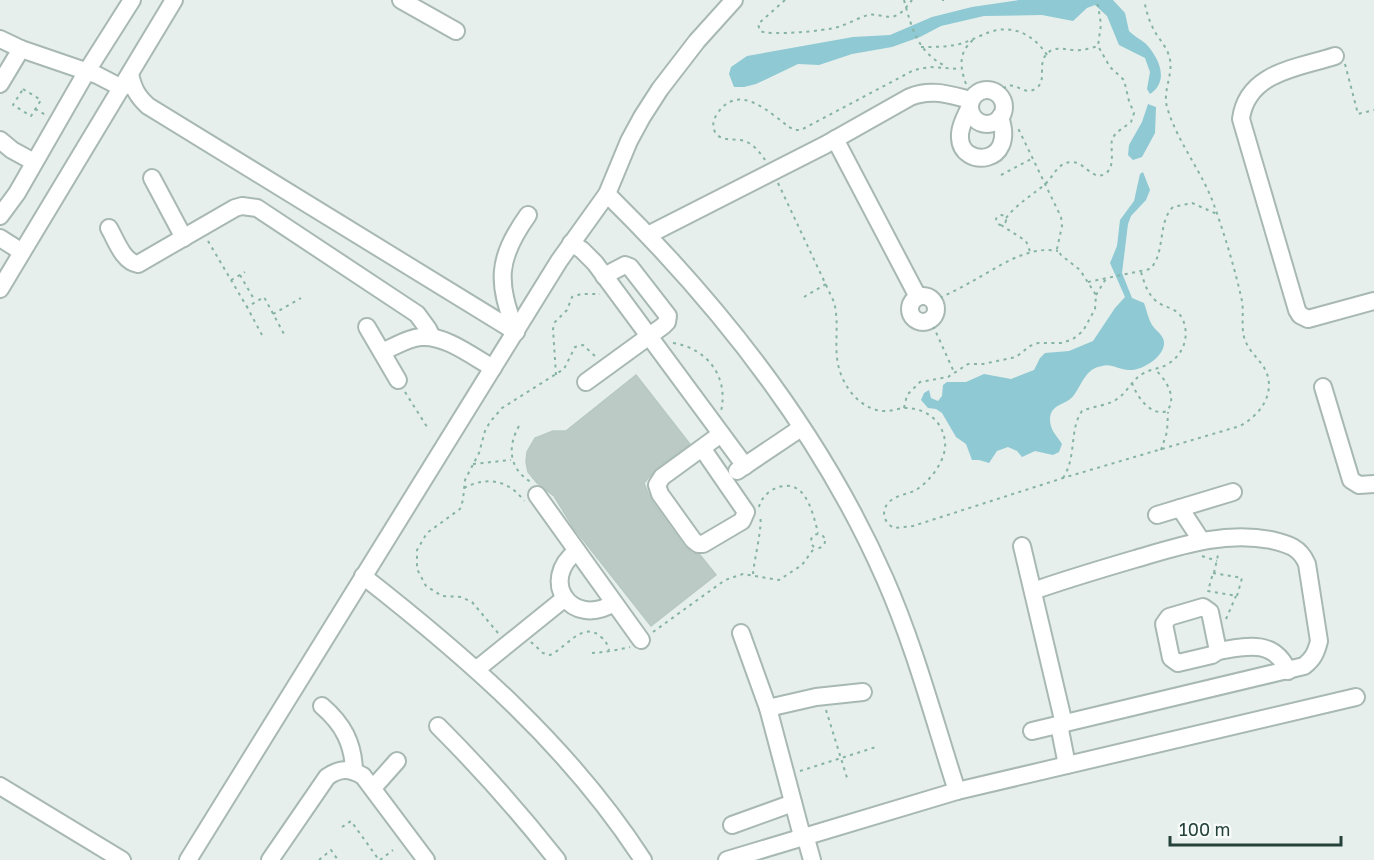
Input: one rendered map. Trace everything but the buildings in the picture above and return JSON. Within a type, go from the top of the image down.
[{"type":"street","points":[[0,216],[132,0]]},
{"type":"street","points":[[0,289],[174,0]]},
{"type":"street","points":[[401,0],[456,31]]},
{"type":"street","points":[[188,860],[493,368],[572,243],[607,194],[642,117],[684,57],[734,0]]},
{"type":"street","points":[[0,39],[21,49],[87,71],[126,81],[148,106],[516,332]]},
{"type":"street","points":[[0,84],[21,49]]},
{"type":"street","points":[[1340,58],[1276,74],[1259,83],[1246,99],[1241,119],[1300,315],[1308,319],[1374,302]]},
{"type":"street","points":[[985,90],[998,94],[1004,104],[1002,113],[1004,140],[1000,147],[986,157],[978,158],[969,155],[962,148],[959,140],[960,130],[971,101],[985,90]]},
{"type":"street","points":[[648,235],[836,139],[921,92],[933,92],[971,101]]},
{"type":"street","points":[[971,101],[971,113],[981,123],[995,122],[1002,113]]},
{"type":"street","points":[[836,139],[926,299],[936,309],[930,319],[922,321],[912,315],[911,307],[926,299]]},
{"type":"street","points":[[0,140],[21,156],[34,162]]},
{"type":"street","points":[[152,178],[184,237]]},
{"type":"street","points":[[607,194],[648,235],[717,312],[748,352],[836,482],[863,530],[886,581],[906,633],[957,790]]},
{"type":"street","points":[[109,228],[127,259],[134,264],[142,262],[242,206],[257,208],[417,314],[432,337]]},
{"type":"street","points":[[516,332],[505,304],[502,273],[507,248],[528,215]]},
{"type":"street","points":[[0,237],[22,252]]},
{"type":"street","points":[[572,243],[589,255],[745,466]]},
{"type":"street","points":[[585,382],[652,341],[667,321],[668,316],[665,310],[630,267],[625,265],[618,267],[609,282]]},
{"type":"street","points":[[367,327],[398,380]]},
{"type":"street","points":[[382,352],[409,340],[432,337],[493,368]]},
{"type":"street","points":[[1323,387],[1351,480],[1359,485],[1374,484]]},
{"type":"street","points":[[725,480],[801,428]]},
{"type":"street","points":[[702,448],[744,507],[745,517],[708,543],[698,544],[660,494],[657,485],[662,477],[702,448],[719,431]]},
{"type":"street","points":[[1157,515],[1233,492]]},
{"type":"street","points":[[531,498],[577,551],[641,640]]},
{"type":"street","points":[[1180,508],[1201,540]]},
{"type":"street","points":[[1032,731],[1304,666],[1312,660],[1319,641],[1304,556],[1290,545],[1262,538],[1201,540],[1084,573],[1033,591]]},
{"type":"street","points":[[1022,546],[1062,724],[1067,765]]},
{"type":"street","points":[[577,551],[569,557],[560,573],[559,581],[565,598],[571,605],[587,611],[604,609],[614,603]]},
{"type":"street","points":[[363,576],[477,669],[525,715],[602,802],[643,860]]},
{"type":"street","points":[[477,669],[565,598]]},
{"type":"street","points":[[741,633],[768,708],[793,803],[812,860]]},
{"type":"street","points":[[1217,644],[1265,648],[1276,653],[1283,660],[1288,671]]},
{"type":"street","points":[[768,708],[822,696],[863,692]]},
{"type":"street","points":[[727,860],[957,790],[1356,697]]},
{"type":"street","points":[[322,706],[343,727],[353,755],[354,770]]},
{"type":"street","points":[[438,726],[495,785],[557,860]]},
{"type":"street","points":[[373,788],[397,760]]},
{"type":"street","points":[[270,860],[327,777],[335,771],[345,769],[354,770],[363,776],[426,860]]},
{"type":"street","points":[[0,786],[122,860]]},
{"type":"street","points":[[732,825],[793,803]]},
{"type":"path","points":[[785,0],[758,24],[760,31],[773,34],[826,30],[867,15],[891,17],[906,8],[912,0]]},
{"type":"path","points":[[904,0],[920,46],[928,55],[946,67]]},
{"type":"path","points":[[1001,225],[1024,198],[1046,184],[1055,171],[1066,164],[1079,164],[1098,176],[1108,172],[1111,167],[1112,139],[1134,118],[1124,80],[1110,67],[1098,46],[1101,24],[1098,0]]},
{"type":"path","points":[[960,69],[930,67],[914,70],[801,130],[789,127],[756,102],[743,100],[725,105],[714,120],[713,128],[717,135],[723,139],[742,139],[751,143],[773,171],[837,311],[835,342],[837,359],[849,389],[858,400],[870,408],[884,411],[904,408],[930,415],[938,423],[945,442],[944,452],[928,479],[914,491],[886,504],[884,518],[894,528],[913,526],[1063,478],[1240,426],[1258,413],[1268,392],[1268,375],[1264,366],[1245,344],[1242,331],[1242,303],[1210,194],[1184,147],[1168,109],[1166,96],[1171,65],[1169,54],[1152,27],[1144,0]]},
{"type":"path","points":[[920,46],[947,46],[1001,29],[1020,32],[1035,40],[1047,55]]},
{"type":"path","points":[[971,101],[960,69],[964,51],[977,37]]},
{"type":"path","points":[[998,94],[1007,86],[1014,85],[1025,91],[1037,88],[1041,84],[1042,62],[1047,55],[1057,49],[1082,50],[1098,46]]},
{"type":"path","points":[[1340,58],[1358,114],[1374,110]]},
{"type":"path","points":[[23,89],[41,100],[31,116],[13,105],[23,89]]},
{"type":"path","points":[[1002,113],[1016,124],[1061,217],[1062,226],[1056,243],[1058,251]]},
{"type":"path","points":[[1001,175],[1033,158]]},
{"type":"path","points":[[1088,282],[1150,269],[1155,263],[1166,219],[1173,207],[1192,203],[1217,214]]},
{"type":"path","points":[[1006,218],[1001,215],[997,217],[997,222],[1026,241],[1031,254]]},
{"type":"path","points":[[200,228],[262,335]]},
{"type":"path","points":[[926,299],[974,281],[992,269],[1043,250],[1058,251],[1076,265],[1096,295]]},
{"type":"path","points":[[231,280],[245,272]]},
{"type":"path","points":[[1063,478],[1070,469],[1078,416],[1082,411],[1116,400],[1144,372],[1166,365],[1179,355],[1186,338],[1186,329],[1178,311],[1164,306],[1150,295],[1141,272]]},
{"type":"path","points":[[240,275],[255,302]]},
{"type":"path","points":[[904,408],[907,395],[916,384],[948,377],[968,364],[983,364],[1016,357],[1038,343],[1062,343],[1073,339],[1083,331],[1091,319],[1095,309],[1096,295],[1108,277]]},
{"type":"path","points":[[556,375],[552,329],[555,322],[567,310],[570,300],[576,295],[594,295],[609,282]]},
{"type":"path","points":[[804,297],[826,284]]},
{"type":"path","points":[[247,307],[264,297],[284,334]]},
{"type":"path","points":[[273,314],[301,298]]},
{"type":"path","points":[[930,319],[954,372]]},
{"type":"path","points":[[652,341],[685,345],[699,351],[711,361],[719,374],[723,389],[719,431]]},
{"type":"path","points":[[507,645],[472,602],[461,597],[442,596],[426,586],[417,569],[417,550],[421,541],[434,526],[460,508],[465,480],[479,453],[485,432],[502,408],[564,369],[573,350],[579,345],[591,351],[602,370]]},
{"type":"path","points":[[1132,383],[1138,396],[1148,406],[1158,412],[1167,411],[1171,407],[1170,392],[1167,383],[1155,369]]},
{"type":"path","points":[[398,380],[429,430]]},
{"type":"path","points":[[1161,450],[1168,428],[1167,411]]},
{"type":"path","points":[[464,488],[473,483],[492,480],[531,498],[534,484],[524,478],[512,460],[513,436],[519,426]]},
{"type":"path","points":[[473,464],[512,460]]},
{"type":"path","points":[[592,653],[629,648],[725,580],[743,574],[753,574],[773,580],[784,578],[802,565],[815,547],[820,547],[825,543],[823,536],[818,533],[810,507],[802,492],[796,488],[781,486],[768,492],[759,504],[762,522],[753,574]]},
{"type":"path","points":[[815,547],[811,543],[811,538],[818,533]]},
{"type":"path","points":[[1218,555],[1208,591],[1236,596]]},
{"type":"path","points":[[1214,573],[1242,578],[1217,644]]},
{"type":"path","points":[[522,633],[546,655],[554,654],[575,636],[590,632],[598,634],[609,650]]},
{"type":"path","points":[[822,696],[848,782]]},
{"type":"path","points":[[786,775],[876,747]]},
{"type":"path","points":[[342,827],[351,821],[380,860],[393,850]]},
{"type":"path","points":[[319,860],[332,850],[338,860]]},
{"type":"water","points":[[1019,0],[1113,0],[1125,13],[1129,31],[1145,43],[1158,62],[1160,83],[1150,94],[1147,89],[1150,72],[1145,58],[1119,45],[1107,16],[1095,5],[1087,8],[1073,21],[1042,15],[984,16],[941,26],[920,37],[892,47],[852,54],[819,65],[798,64],[756,84],[744,87],[734,87],[729,74],[731,67],[747,56],[853,37],[890,35],[932,17],[972,7]]},
{"type":"water","points":[[1148,104],[1156,107],[1155,133],[1142,157],[1133,160],[1128,155],[1129,145],[1142,122]]},
{"type":"water","points":[[1143,172],[1150,190],[1146,200],[1131,216],[1128,224],[1122,273],[1132,298],[1144,303],[1152,325],[1163,338],[1163,349],[1151,363],[1134,370],[1105,365],[1088,373],[1071,399],[1055,408],[1051,414],[1051,427],[1062,444],[1059,452],[1053,455],[1035,451],[1022,457],[1017,451],[1008,447],[997,451],[989,463],[972,460],[966,444],[956,437],[942,413],[928,408],[921,400],[924,393],[929,390],[931,398],[938,401],[942,396],[943,385],[947,382],[966,382],[984,374],[1011,379],[1034,370],[1045,353],[1069,351],[1093,341],[1125,297],[1110,263],[1117,246],[1120,220],[1134,201],[1140,174]]}]
